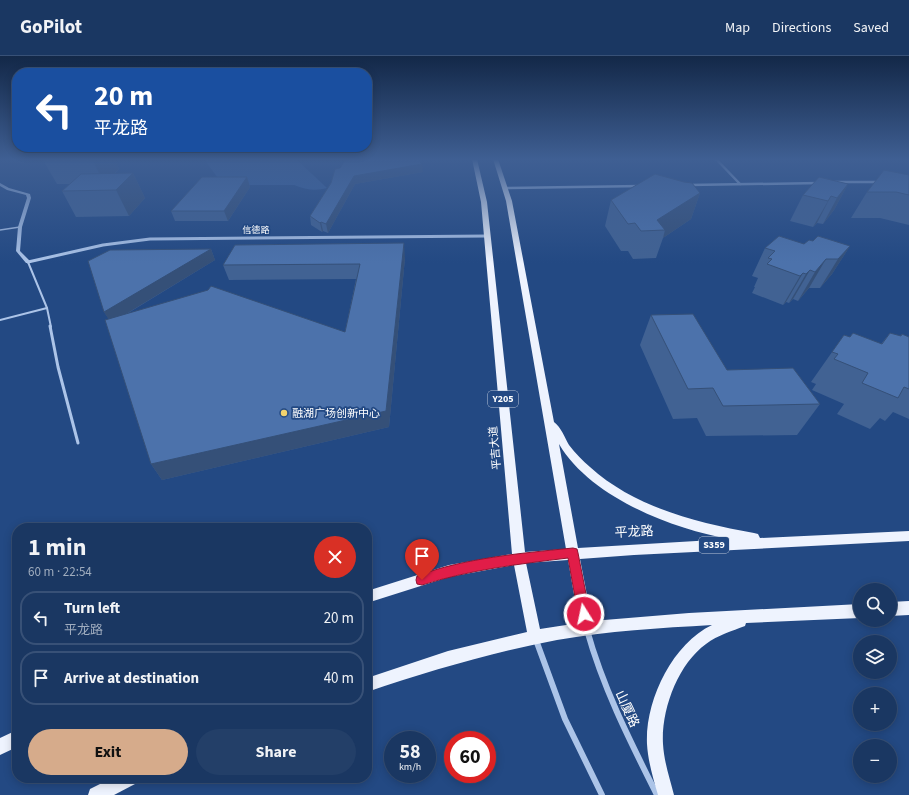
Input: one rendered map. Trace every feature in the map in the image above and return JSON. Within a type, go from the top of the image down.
[{"type":"main road","name":"平吉大道","points":[[482,193],[519,558],[535,638]]},
{"type":"main road","points":[[507,193],[587,629]]},
{"type":"main road","points":[[548,416],[562,442],[579,463],[620,493],[655,511],[690,524],[728,534],[776,542]]},
{"type":"main road","name":"平龙路","points":[[372,595],[449,571],[519,558],[573,553],[909,536]]},
{"type":"main road","points":[[897,609],[909,608]]},
{"type":"main road","points":[[372,683],[456,657],[535,638],[587,629],[649,623],[853,611]]},
{"type":"main road","points":[[666,795],[662,782],[655,740],[659,707],[673,674],[690,648],[715,630],[751,617]]},
{"type":"main road","points":[[0,747],[12,741]]},
{"type":"main road","points":[[96,795],[119,783]]},
{"type":"street","points":[[26,193],[28,194],[29,198],[20,227],[18,250],[28,262]]},
{"type":"street","name":"信德路","points":[[28,262],[83,248],[126,241],[150,239],[487,236]]},
{"type":"street","name":"山厦路","points":[[587,629],[593,657],[610,702],[657,795]]},
{"type":"street","points":[[535,638],[553,694],[564,720],[582,759],[602,795]]},
{"type":"lane","points":[[0,230],[20,227]]},
{"type":"lane","points":[[28,262],[47,308],[58,367],[78,443]]},
{"type":"lane","points":[[0,320],[47,308]]},
{"type":"building","points":[[187,193],[236,193],[224,211],[171,211]]},
{"type":"building","points":[[324,193],[344,193],[326,224],[320,223],[310,216]]},
{"type":"building","points":[[622,193],[699,193],[657,220],[665,230],[641,231],[635,223],[628,224],[611,200]]},
{"type":"building","points":[[804,193],[841,193],[837,198],[831,196],[828,201],[803,195]]},
{"type":"building","points":[[779,236],[804,244],[809,240],[813,241],[818,236],[850,246],[838,259],[826,259],[815,272],[810,270],[806,274],[803,273],[800,276],[767,264],[772,259],[768,258],[775,251],[765,248]]},
{"type":"building","points":[[404,243],[386,411],[151,464],[105,320],[208,290],[211,286],[345,332],[360,264],[223,265],[235,245]]},
{"type":"building","points":[[211,249],[104,312],[88,261],[110,250]]},
{"type":"building","points":[[693,314],[727,370],[793,368],[820,404],[723,406],[713,388],[688,389],[651,315]]},
{"type":"building","points":[[853,333],[882,344],[890,333],[901,336],[902,334],[909,337],[909,389],[904,387],[898,398],[862,383],[868,373],[834,359],[838,354],[832,352],[844,335],[850,337]]},
{"type":"place","name":"融湖广场创新中心","points":[[284,413]]},
{"type":"route","points":[[422,580],[449,571],[519,558],[573,553],[584,614]]}]
